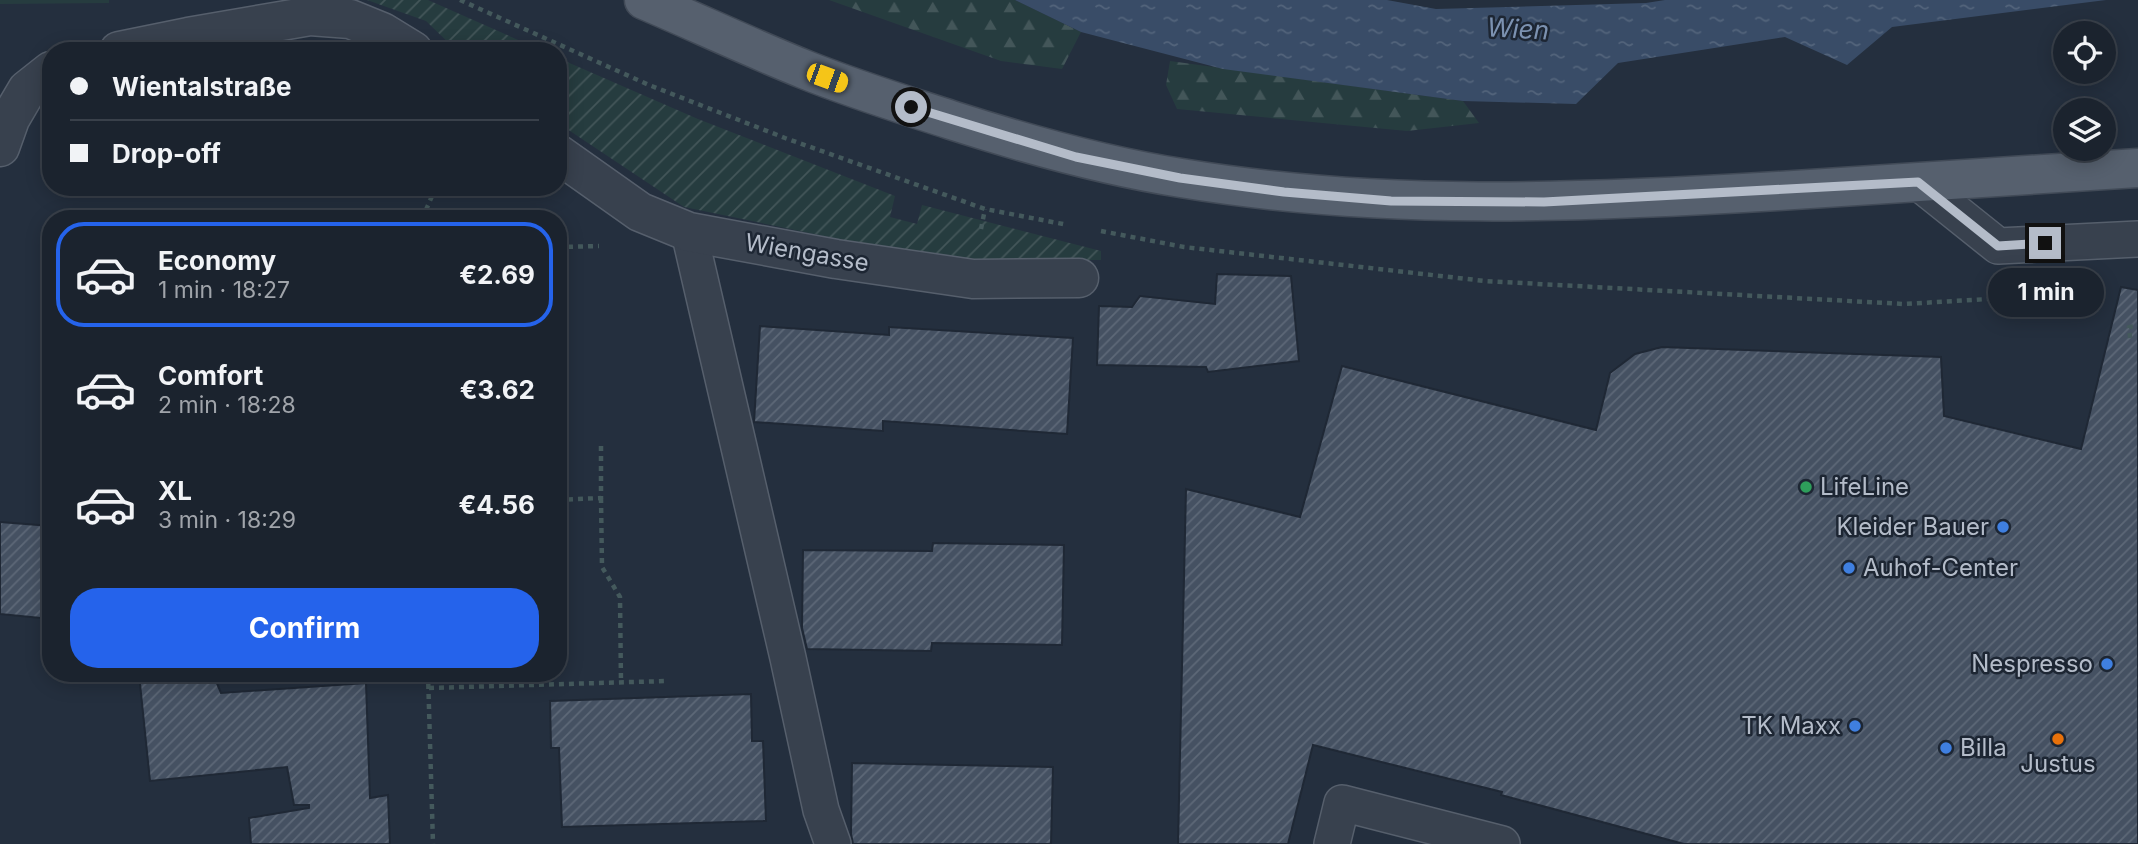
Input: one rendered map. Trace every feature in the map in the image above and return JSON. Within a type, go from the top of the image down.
[{"type":"main road","points":[[644,0],[806,70],[889,100],[1076,157],[1180,178],[1284,192],[1391,201],[1544,202],[2138,168]]},
{"type":"street","points":[[163,42],[310,16],[350,19],[383,32],[399,42]]},
{"type":"street","points":[[0,147],[10,120],[27,90],[42,78]]},
{"type":"street","name":"Wiengasse","points":[[567,160],[640,212],[689,232],[836,259],[973,279],[1079,278]]},
{"type":"lane","points":[[1918,182],[1998,246],[2138,239]]},
{"type":"lane","points":[[689,232],[821,810],[834,844]]},
{"type":"lane","points":[[1332,844],[1342,803],[1502,844]]},
{"type":"path","points":[[983,218],[985,209]]},
{"type":"path","points":[[2130,338],[2129,327],[2138,326]]},
{"type":"path","points":[[601,442],[602,567],[620,597],[621,683]]},
{"type":"path","points":[[567,500],[601,498]]},
{"type":"path","points":[[429,688],[667,681]]},
{"type":"path","points":[[429,682],[433,844]]},
{"type":"green space","points":[[0,0],[109,0],[109,3],[0,4]]},
{"type":"green space","points":[[367,0],[428,0],[523,42],[448,42],[426,21]]},
{"type":"green space","points":[[829,0],[1015,0],[1081,32],[1062,69],[1001,61]]},
{"type":"green space","points":[[1170,61],[1463,101],[1479,123],[1407,131],[1177,109],[1166,85]]},
{"type":"green space","points":[[567,62],[698,119],[895,196],[890,217],[917,224],[922,205],[1101,251],[1101,260],[967,260],[867,245],[684,207],[567,129]]},
{"type":"water","name":"Wien","points":[[1015,0],[1387,0],[1436,9],[1646,3],[1665,0],[2106,0],[1892,27],[1847,65],[1785,37],[1618,63],[1576,104],[1463,101],[1223,69],[1081,32]]},
{"type":"building","points":[[1217,274],[1291,276],[1299,361],[1208,372],[1206,367],[1097,365],[1099,306],[1132,307],[1140,296],[1215,304]]},
{"type":"building","name":"Auhof-Center","points":[[2121,287],[2138,290],[2138,844],[1684,844],[1501,795],[1502,792],[1313,745],[1288,844],[1178,844],[1186,489],[1300,517],[1342,366],[1596,430],[1610,373],[1635,354],[1662,347],[1941,357],[1944,416],[2081,449]]},
{"type":"building","points":[[760,326],[889,335],[889,327],[1073,338],[1067,434],[883,421],[883,431],[754,422]]},
{"type":"building","points":[[0,522],[42,525],[42,618],[0,614]]},
{"type":"building","points":[[933,543],[1064,545],[1062,645],[932,643],[931,651],[807,649],[802,628],[803,550],[932,551]]},
{"type":"building","points":[[140,682],[216,682],[221,693],[366,683],[370,798],[388,795],[390,844],[251,844],[249,818],[309,808],[309,805],[294,805],[287,767],[150,781]]},
{"type":"building","points":[[751,694],[752,741],[763,741],[766,821],[562,827],[559,748],[551,748],[550,701]]},
{"type":"building","points":[[852,763],[1053,767],[1051,844],[853,844]]},
{"type":"place","name":"LifeLine","points":[[1806,487]]},
{"type":"place","name":"Kleider Bauer","points":[[2003,527]]},
{"type":"place","name":"Auhof-Center","points":[[1849,568]]},
{"type":"place","name":"Nespresso","points":[[2107,664]]},
{"type":"place","name":"TK Maxx","points":[[1855,726]]},
{"type":"place","name":"Justus","points":[[2058,739]]},
{"type":"place","name":"Billa","points":[[1946,748]]},
{"type":"route","points":[[911,107],[1076,157],[1180,178],[1284,192],[1391,201],[1544,202],[1696,196],[1918,182],[1998,246],[2045,243]]}]
